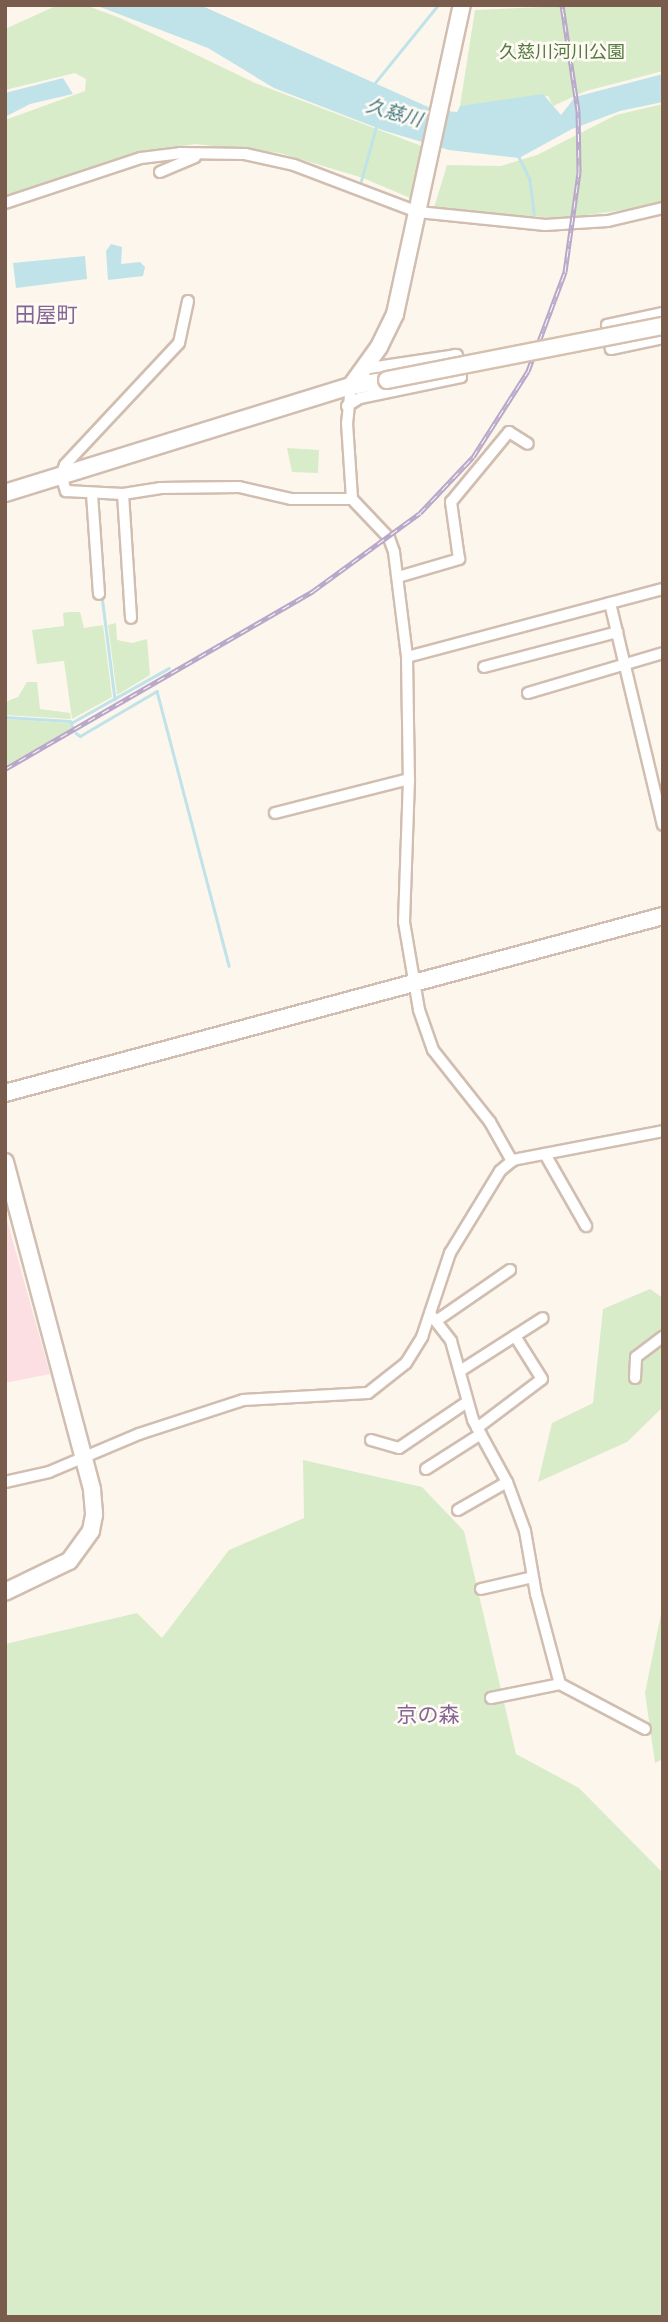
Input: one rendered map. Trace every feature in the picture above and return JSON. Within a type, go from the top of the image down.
[{"type":"street","points":[[462,5],[395,314],[351,386],[347,406],[352,499],[389,538],[398,577],[407,657],[409,779],[404,922],[415,982],[433,1051],[490,1122],[512,1161]]},
{"type":"street","points":[[160,172],[204,153]]},
{"type":"street","points":[[5,213],[10,201],[141,158],[204,153],[245,154],[310,170],[420,206],[545,225],[608,220],[663,208]]},
{"type":"street","points":[[188,301],[179,342],[65,465],[61,475],[66,491],[123,494],[160,488],[239,487],[291,499],[352,499]]},
{"type":"street","points":[[663,313],[607,325],[611,349],[663,338]]},
{"type":"street","points":[[5,493],[351,386],[663,326]]},
{"type":"street","points":[[347,406],[360,398],[461,377],[456,355],[363,369]]},
{"type":"street","points":[[398,577],[459,559],[451,502],[509,432],[528,444]]},
{"type":"street","points":[[92,494],[99,594]]},
{"type":"street","points":[[123,494],[131,618]]},
{"type":"street","points":[[407,657],[663,589]]},
{"type":"street","points":[[610,603],[663,825]]},
{"type":"street","points":[[484,667],[617,632]]},
{"type":"street","points":[[528,693],[663,653]]},
{"type":"street","points":[[275,813],[409,779]]},
{"type":"street","points":[[5,1093],[663,916]]},
{"type":"street","points":[[5,1482],[40,1475],[243,1400],[368,1394],[405,1363],[434,1318],[450,1253],[500,1171],[512,1161],[663,1131]]},
{"type":"street","points":[[545,1154],[586,1226]]},
{"type":"street","points":[[5,1162],[83,1457],[94,1514],[84,1545],[55,1571],[5,1592]]},
{"type":"street","points":[[434,1318],[510,1270]]},
{"type":"street","points":[[434,1318],[451,1341],[467,1402],[479,1431],[507,1482],[525,1531],[533,1577],[560,1684]]},
{"type":"street","points":[[460,1371],[543,1318]]},
{"type":"street","points":[[426,1469],[479,1431],[542,1379],[515,1336]]},
{"type":"street","points":[[635,1378],[636,1357],[663,1337]]},
{"type":"street","points":[[371,1440],[399,1448],[467,1402]]},
{"type":"street","points":[[458,1510],[507,1482]]},
{"type":"street","points":[[481,1589],[533,1577]]},
{"type":"street","points":[[491,1698],[560,1684],[645,1728]]},
{"type":"shaded area","points":[[5,1213],[50,1374],[5,1383]]},
{"type":"green space","points":[[58,5],[85,5],[120,18],[255,83],[427,148],[415,200],[363,178],[280,153],[195,144],[134,154],[5,196],[5,120],[85,91],[86,79],[75,73],[5,90],[5,29]]},
{"type":"green space","name":"久慈川河川公園","points":[[663,5],[663,71],[586,91],[553,106],[548,96],[460,106],[475,10]]},
{"type":"green space","name":"久慈川河川公園","points":[[663,104],[663,205],[563,218],[433,211],[447,165],[501,166],[537,155],[616,115]]},
{"type":"green space","points":[[287,448],[319,450],[318,473],[292,472]]},
{"type":"green space","points":[[80,612],[84,628],[103,625],[112,697],[72,719],[64,661],[37,664],[32,630],[64,626],[63,613]]},
{"type":"green space","points":[[116,623],[117,640],[132,643],[147,639],[150,675],[117,695],[108,625]]},
{"type":"green space","points":[[27,682],[37,682],[40,709],[70,713],[71,719],[5,715],[5,702],[18,697]]},
{"type":"green space","points":[[5,719],[69,723],[72,729],[5,766]]},
{"type":"green space","points":[[650,1289],[663,1298],[663,1407],[627,1442],[538,1482],[552,1423],[593,1403],[603,1309]]},
{"type":"green space","points":[[303,1460],[422,1487],[464,1531],[516,1754],[579,1788],[663,1873],[663,2317],[5,2317],[5,1644],[137,1613],[162,1638],[229,1550],[304,1518]]},
{"type":"green space","points":[[663,1604],[663,1759],[655,1763],[645,1693]]},
{"type":"water","name":"久慈川","points":[[95,5],[200,5],[435,110],[457,112],[460,106],[543,94],[561,115],[575,97],[663,74],[663,102],[620,111],[572,129],[519,158],[449,150],[385,131],[274,88],[208,48]]},
{"type":"water","points":[[63,78],[73,94],[30,104],[5,117],[5,93]]},
{"type":"water","points":[[111,244],[122,247],[121,264],[140,262],[145,267],[143,276],[108,280],[106,251]]},
{"type":"water","points":[[85,256],[87,279],[16,288],[13,263]]},
{"type":"waterway","points":[[374,84],[438,5]]},
{"type":"waterway","name":"久慈川","points":[[361,181],[376,127]]},
{"type":"waterway","points":[[519,157],[530,180],[534,214]]},
{"type":"waterway","points":[[102,596],[115,699]]},
{"type":"waterway","points":[[71,723],[169,668]]},
{"type":"waterway","points":[[76,733],[80,736],[157,691],[229,966]]},
{"type":"waterway","points":[[5,717],[70,721],[73,728]]},
{"type":"railway","points":[[5,769],[313,591],[420,513],[473,457],[528,371],[565,272],[579,173],[578,111],[562,5]]},
{"type":"district","name":"田屋町","points":[[46,315]]},
{"type":"district","name":"京の森","points":[[428,1715]]}]
